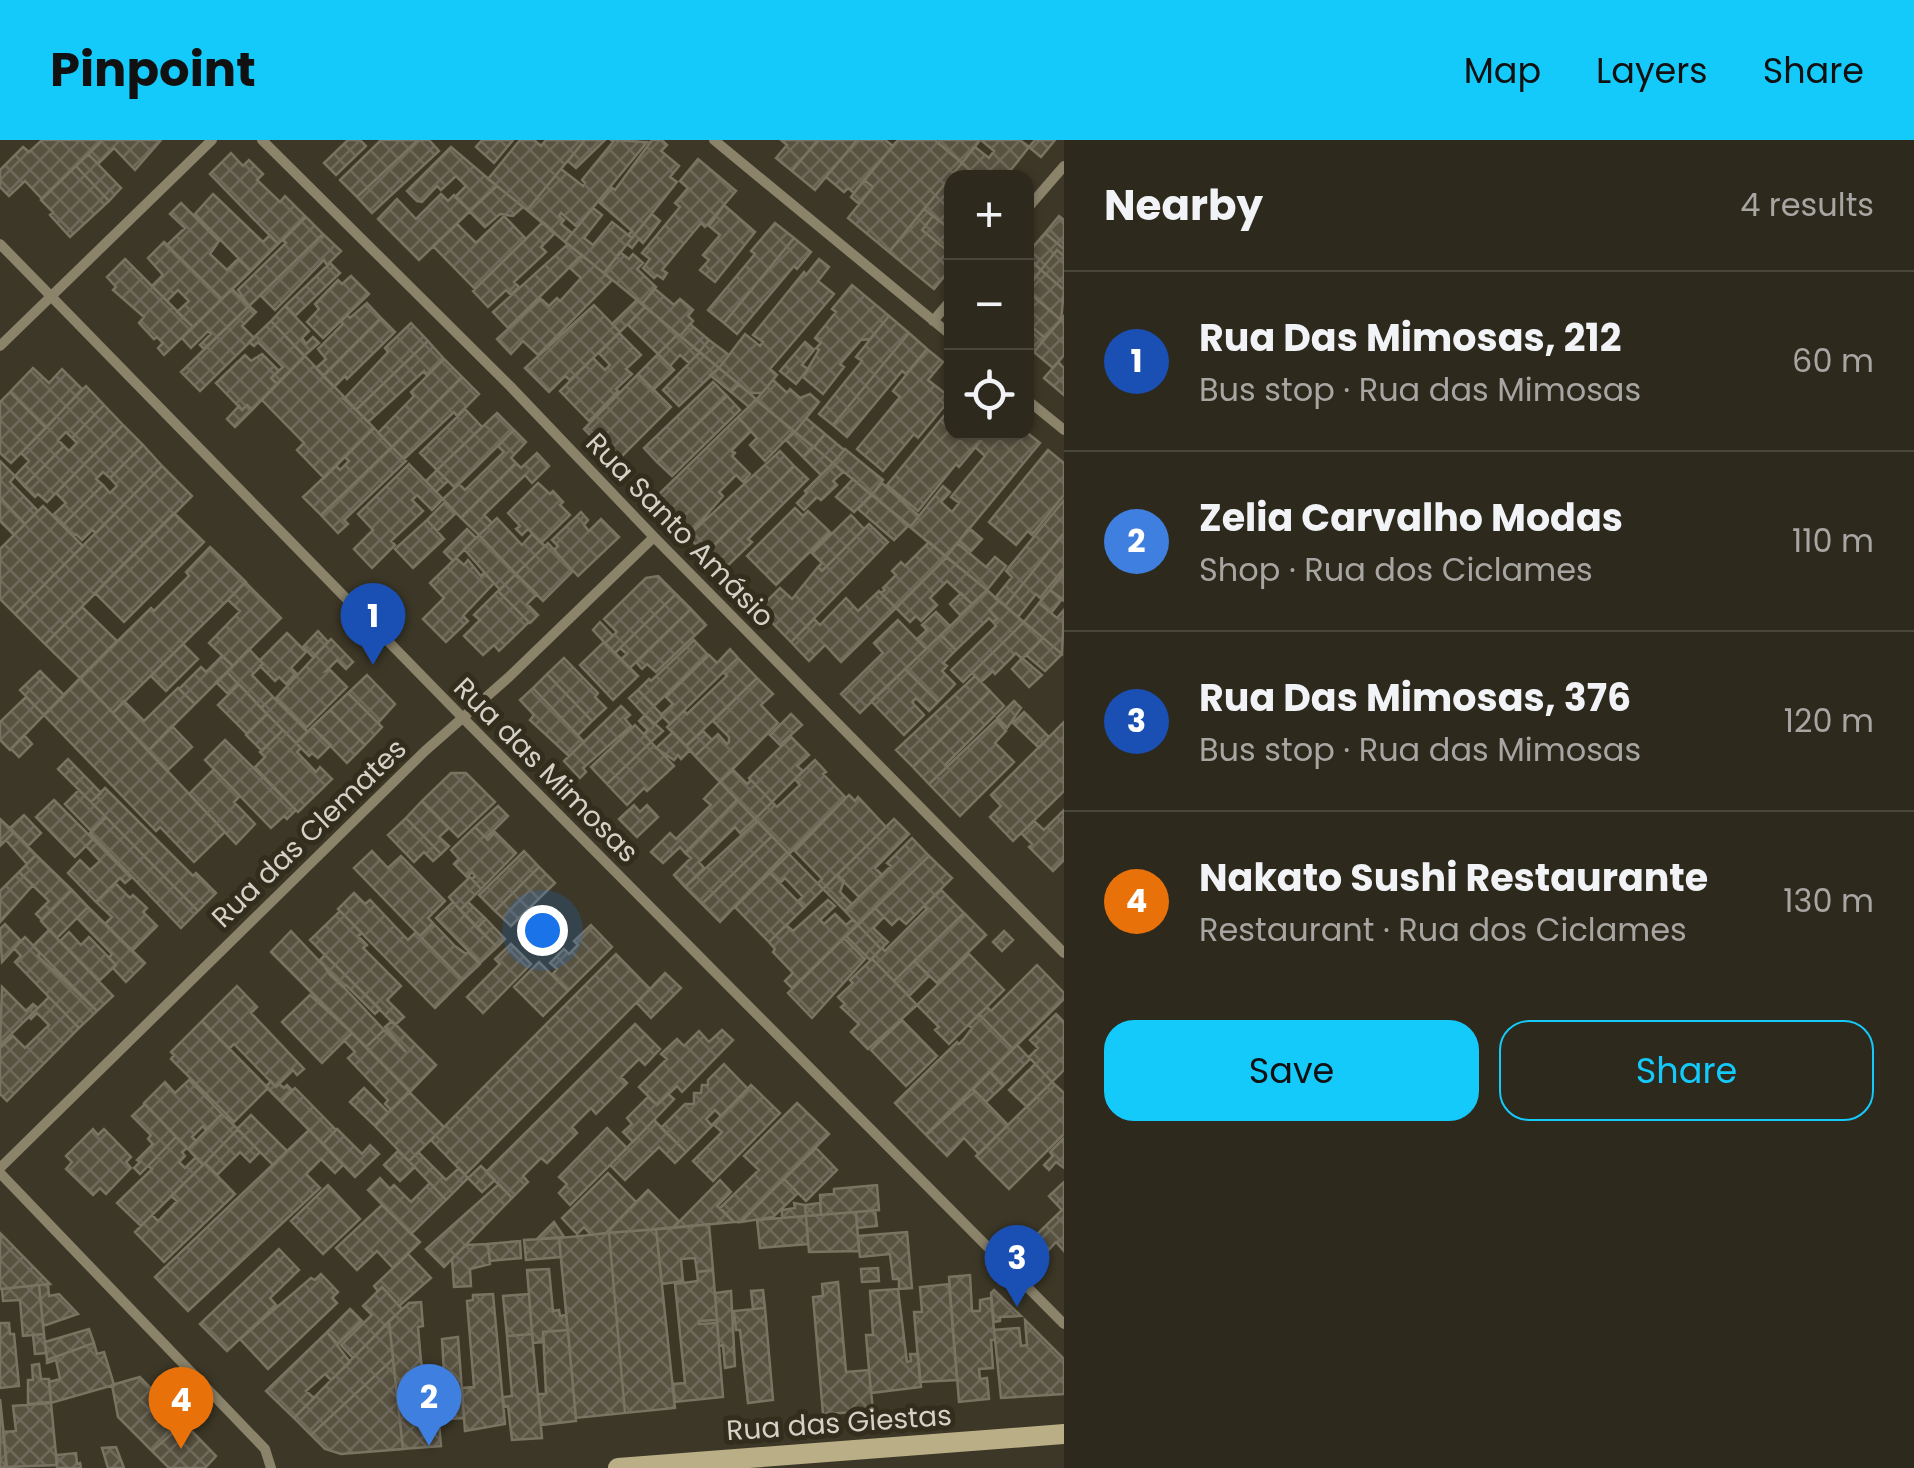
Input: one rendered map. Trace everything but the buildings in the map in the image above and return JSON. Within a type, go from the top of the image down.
[{"type":"main road","name":"Rua das Giestas","points":[[622,1468],[1064,1434]]},
{"type":"street","points":[[0,346],[212,140]]},
{"type":"street","name":"Rua Santo Amásio","points":[[262,140],[510,386],[1064,953]]},
{"type":"street","points":[[714,140],[944,329]]},
{"type":"street","points":[[1034,201],[1064,166]]},
{"type":"street","name":"Rua das Mimosas","points":[[0,244],[462,718],[1064,1324]]},
{"type":"street","points":[[934,321],[944,309]]},
{"type":"street","points":[[1034,405],[1064,430]]},
{"type":"street","name":"Rua das Clemates","points":[[0,1170],[462,718],[654,537]]},
{"type":"street","points":[[0,1170],[266,1449],[270,1468]]},
{"type":"place","name":"Rua Das Mimosas, 212","points":[[373,665]]},
{"type":"place","name":"Rua Das Mimosas, 376","points":[[1017,1307]]},
{"type":"place","name":"Zelia Carvalho Modas","points":[[429,1446]]},
{"type":"place","name":"Nakato Sushi Restaurante","points":[[181,1449]]}]
